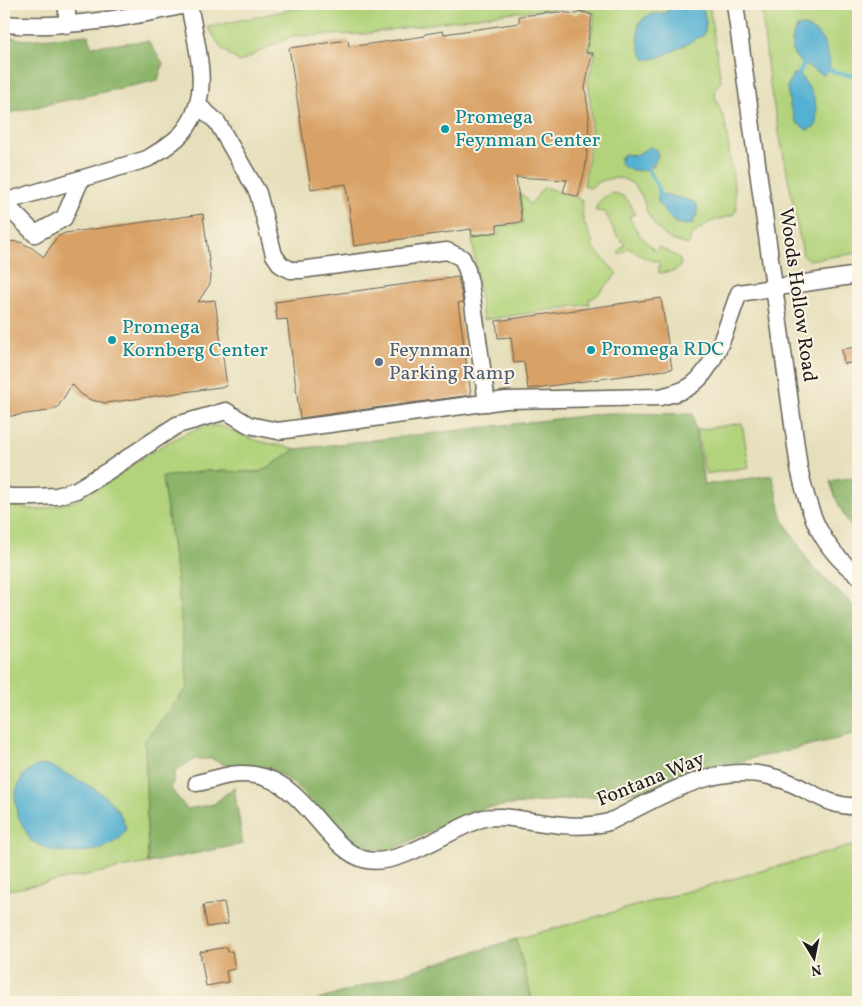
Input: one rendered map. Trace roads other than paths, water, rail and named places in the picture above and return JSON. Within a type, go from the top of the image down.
[{"type":"street","points":[[67,4],[67,25]]},
{"type":"street","points":[[4,24],[30,26],[67,25],[113,20],[184,4],[201,70],[199,106],[184,131],[148,159],[4,202],[35,234],[64,218],[82,179]]},
{"type":"street","name":"Woods Hollow Road","points":[[735,4],[799,468],[806,499],[816,527],[830,550],[858,576]]},
{"type":"street","points":[[199,106],[217,122],[258,193],[274,254],[281,265],[291,270],[300,270],[447,251],[462,258],[468,270],[487,403]]},
{"type":"street","points":[[4,494],[34,497],[57,496],[76,490],[177,425],[226,411],[249,425],[278,431],[506,400],[660,397],[675,394],[692,386],[704,373],[714,356],[739,293],[858,275]]},
{"type":"street","name":"Fontana Way","points":[[197,783],[230,775],[252,774],[281,783],[297,797],[336,841],[363,859],[378,861],[405,855],[458,828],[491,817],[582,827],[609,822],[700,780],[732,772],[754,772],[783,780],[825,801],[841,806],[858,806]]},
{"type":"water","points":[[662,4],[702,4],[706,23],[704,35],[667,54],[652,59],[645,59],[639,46],[639,23],[650,15],[668,12],[668,7]]},
{"type":"water","points":[[805,26],[817,33],[824,43],[830,61],[829,69],[824,75],[802,63],[793,52],[793,37],[797,27]]},
{"type":"water","points":[[793,74],[799,74],[814,98],[816,126],[807,130],[796,122],[790,106],[787,87]]},
{"type":"water","points":[[650,147],[656,149],[658,156],[655,162],[647,169],[636,171],[620,164],[621,157],[625,154],[638,156],[639,153]]},
{"type":"water","points":[[664,194],[697,204],[697,214],[692,224],[680,224],[668,215],[658,202],[658,197]]},
{"type":"water","points":[[48,765],[95,789],[106,797],[121,817],[126,829],[119,839],[102,849],[77,853],[53,851],[31,841],[17,814],[15,793],[23,775],[36,766]]},
{"type":"waterway","points":[[799,74],[803,65]]},
{"type":"waterway","points":[[829,69],[858,77]]},
{"type":"waterway","points":[[648,168],[660,195]]},
{"type":"place","name":"Promega Feynman Center","points":[[445,129]]},
{"type":"place","name":"Promega Kornberg Center","points":[[112,340]]},
{"type":"place","name":"Promega RDC","points":[[591,350]]},
{"type":"place","name":"Feynman Parking Ramp","points":[[379,362]]}]
